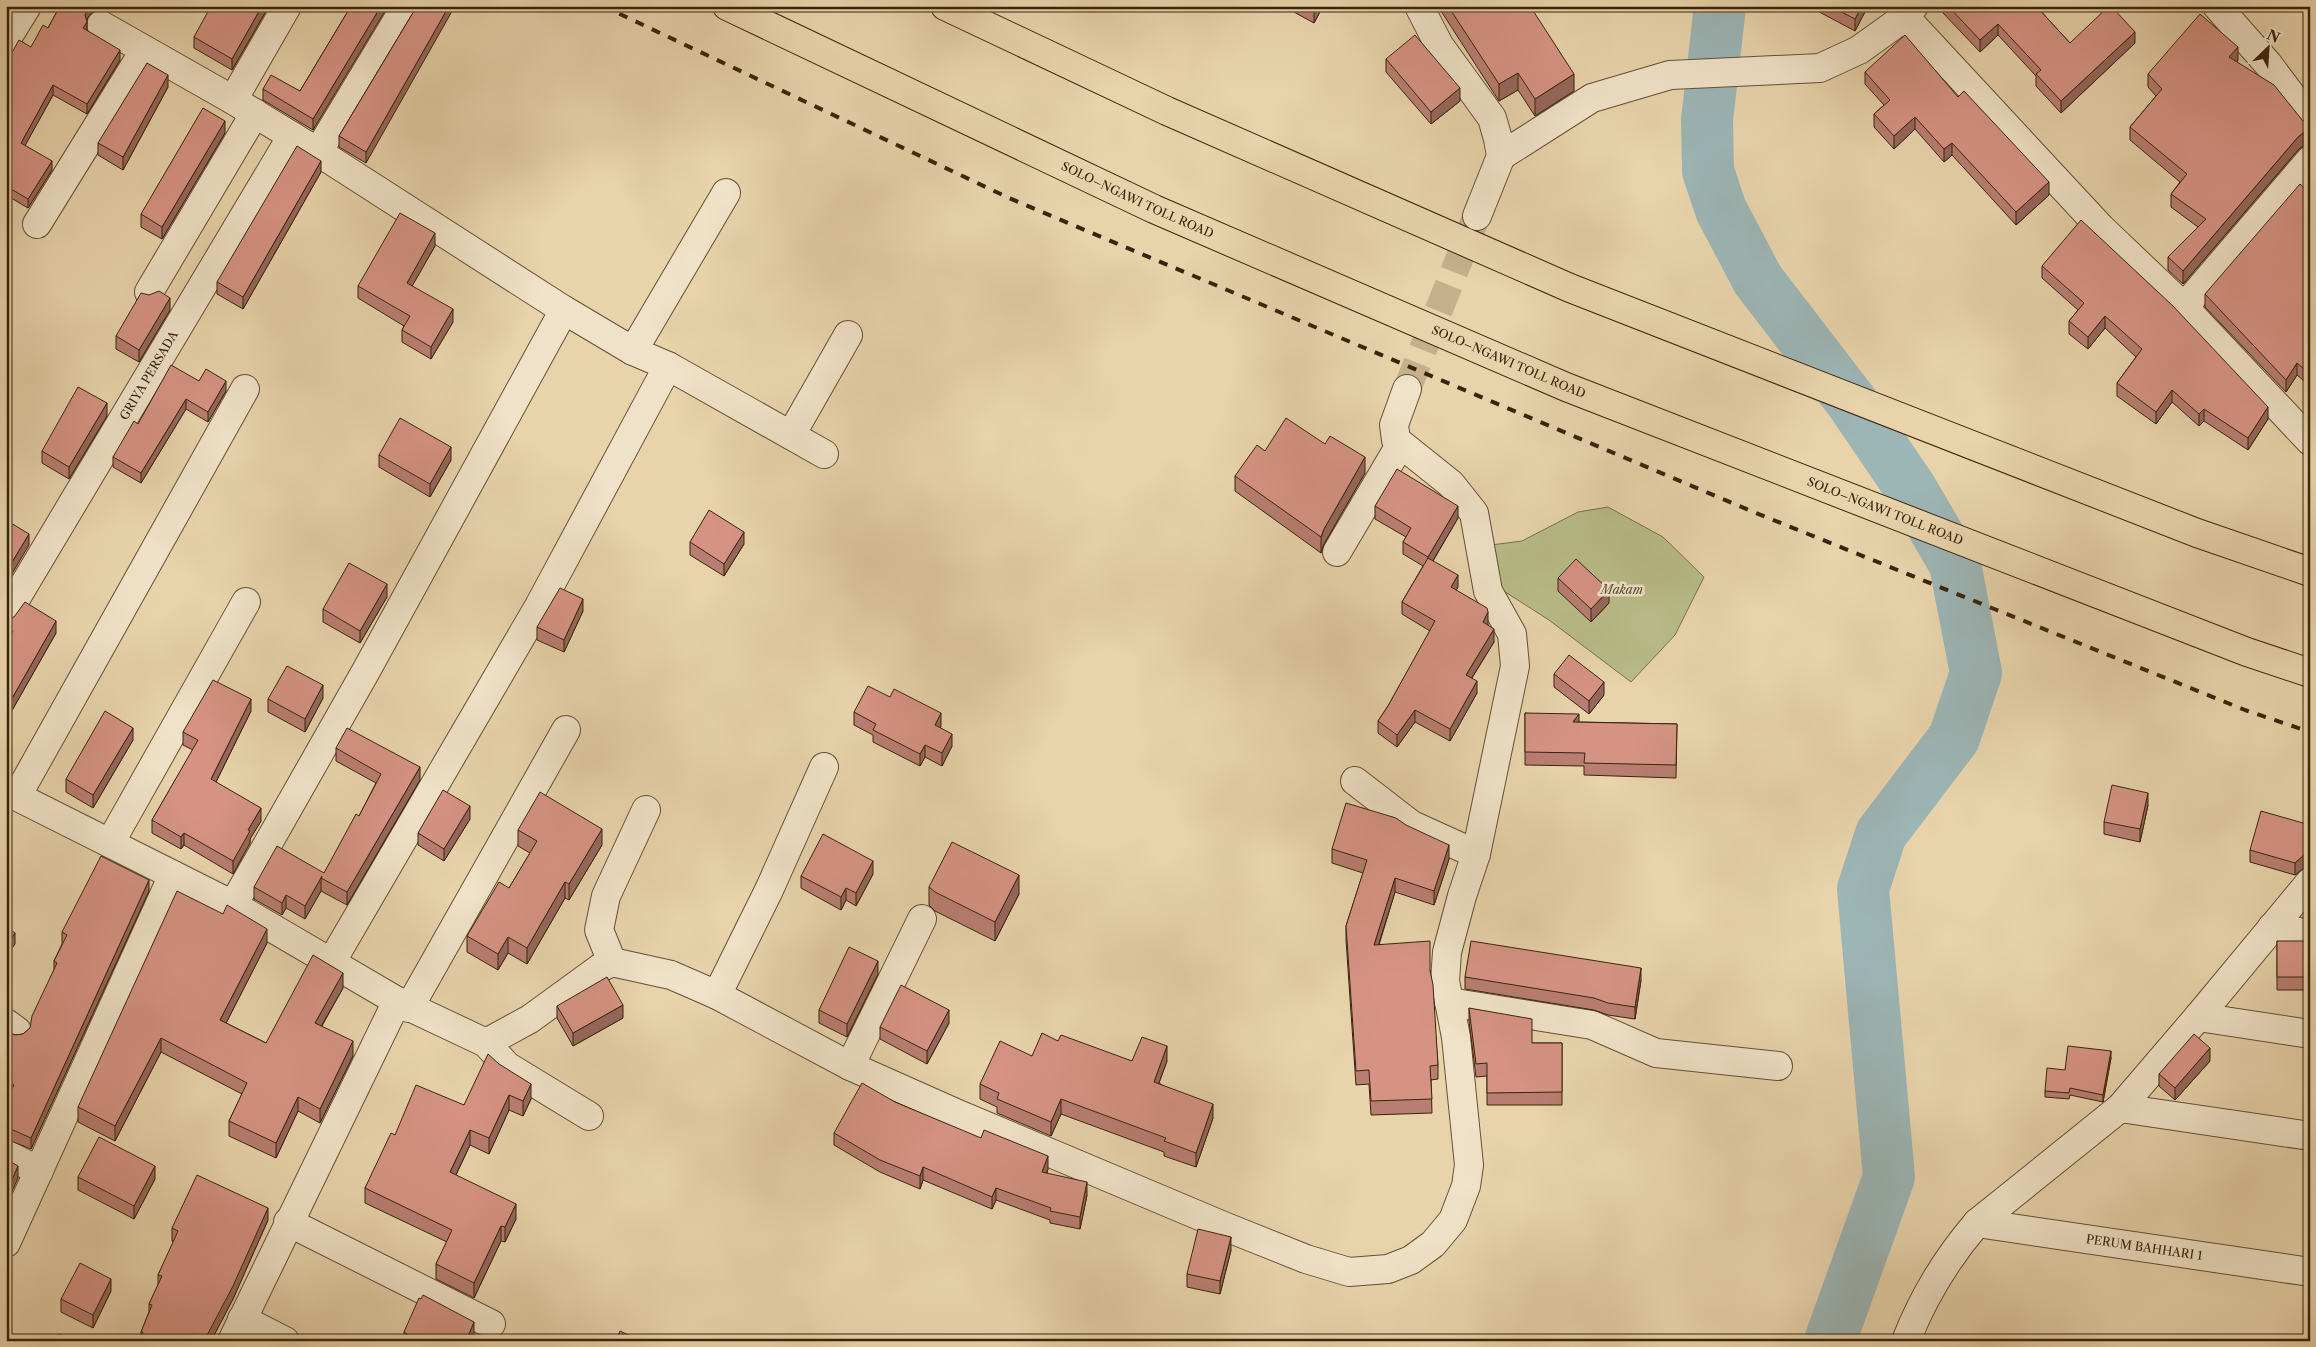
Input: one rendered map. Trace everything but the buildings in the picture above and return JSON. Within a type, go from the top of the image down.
[{"type":"highway","name":"SOLO–NGAWI TOLL ROAD","points":[[726,6],[1154,209],[1566,387],[2247,652],[2310,674]]},
{"type":"highway","points":[[945,6],[1167,111],[1570,288],[2197,533],[2310,572]]},
{"type":"street","points":[[6,40],[27,6]]},
{"type":"street","points":[[149,292],[244,106],[287,6]]},
{"type":"street","points":[[318,152],[406,6]]},
{"type":"street","points":[[1420,6],[1439,45],[1492,118],[1501,156],[1477,216]]},
{"type":"street","points":[[2217,6],[2268,64],[2310,120]]},
{"type":"street","points":[[1501,156],[1592,98],[1670,75],[1820,68],[1859,50],[1910,12],[2101,228],[2184,307],[2310,441]]},
{"type":"street","points":[[101,25],[244,106],[564,310],[632,351],[668,366],[824,454]]},
{"type":"street","points":[[37,224],[144,51]]},
{"type":"street","name":"GRIYA PERSADA","points":[[6,615],[292,136]]},
{"type":"street","points":[[2184,307],[2310,160]]},
{"type":"street","points":[[632,351],[726,193]]},
{"type":"street","points":[[233,905],[371,663],[564,310]]},
{"type":"street","points":[[791,435],[848,335]]},
{"type":"street","points":[[332,962],[539,606],[668,366]]},
{"type":"street","points":[[246,389],[12,794],[233,905],[403,1004],[486,1043],[507,1066],[589,1116]]},
{"type":"street","points":[[486,1043],[530,1019],[600,968],[612,962],[671,976],[717,995],[850,1066],[1020,1140],[1306,1259],[1348,1272],[1388,1269],[1411,1260],[1434,1244],[1453,1220],[1466,1186],[1468,1155],[1456,1037],[1445,981],[1447,952],[1462,896],[1476,854],[1515,666],[1512,634],[1488,591],[1474,513],[1451,484],[1396,440],[1394,425],[1406,389]]},
{"type":"street","points":[[1337,552],[1400,445]]},
{"type":"street","points":[[110,843],[246,602]]},
{"type":"street","points":[[285,1341],[237,1330],[288,1222],[403,1004],[566,730]]},
{"type":"street","points":[[717,995],[769,890],[824,767]]},
{"type":"street","points":[[1355,780],[1412,825],[1476,854]]},
{"type":"street","points":[[612,962],[599,930],[606,896],[646,810]]},
{"type":"street","points":[[6,1243],[173,875]]},
{"type":"street","points":[[1906,1341],[1936,1278],[1960,1243],[1977,1223],[2120,1108],[2310,882]]},
{"type":"street","points":[[850,1066],[922,919]]},
{"type":"street","points":[[2272,927],[2310,934]]},
{"type":"street","points":[[1449,1002],[1592,1025],[1656,1053],[1778,1066]]},
{"type":"street","points":[[2198,1017],[2310,1034]]},
{"type":"street","points":[[2120,1108],[2310,1136]]},
{"type":"street","points":[[6,1154],[39,1171]]},
{"type":"street","points":[[288,1222],[491,1324]]},
{"type":"street","name":"PERUM BAHHARI 1","points":[[1977,1223],[2310,1272]]},
{"type":"green space","name":"Makam","points":[[1608,507],[1663,537],[1704,577],[1675,635],[1631,682],[1549,620],[1499,588],[1491,545],[1522,541],[1578,512]]},
{"type":"waterway","points":[[1720,6],[1707,120],[1708,171],[1721,210],[1758,280],[1851,401],[1911,489],[1955,564],[1976,673],[1954,738],[1881,834],[1863,889],[1889,1177],[1830,1341]]},
{"type":"tunnel","points":[[1407,389],[1475,220]]},
{"type":"railway","points":[[603,6],[1009,198],[1756,513],[2245,710],[2310,732]]}]
